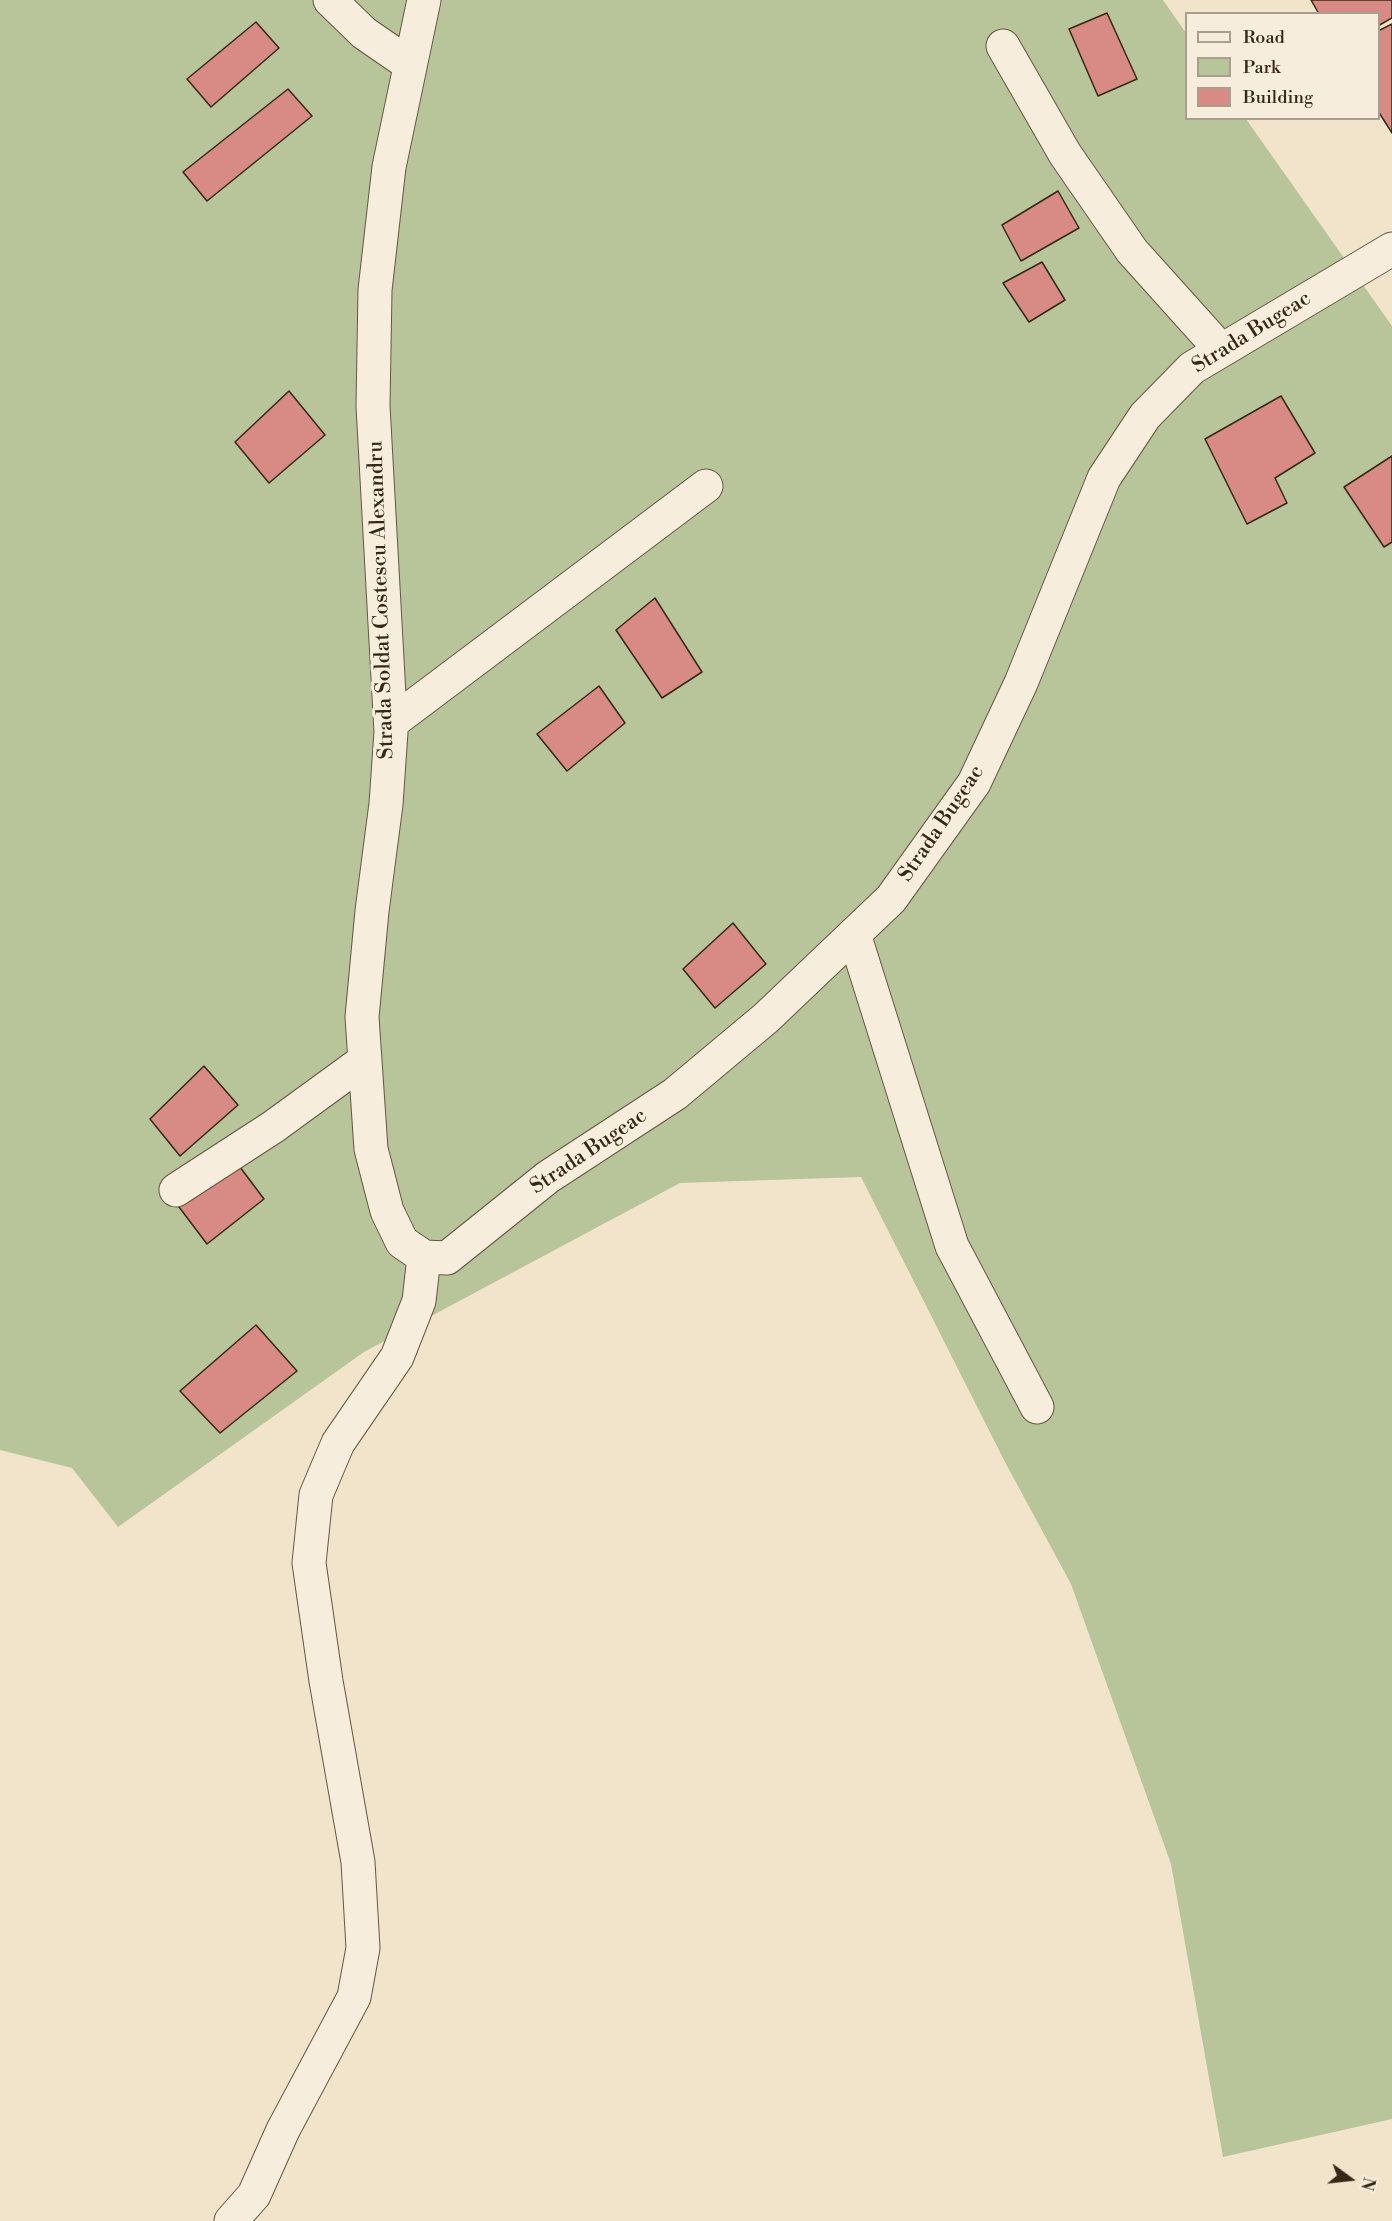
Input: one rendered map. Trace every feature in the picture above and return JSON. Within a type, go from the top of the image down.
[{"type":"street","points":[[330,0],[364,33],[409,64]]},
{"type":"street","name":"Strada Soldat Costescu Alexandru","points":[[424,0],[389,167],[375,290],[374,406],[391,723],[386,804],[372,911],[362,1017],[371,1149],[387,1211],[402,1242],[424,1257]]},
{"type":"street","points":[[1003,46],[1065,154],[1132,251],[1221,350]]},
{"type":"street","name":"Strada Bugeac","points":[[424,1257],[447,1258],[548,1177],[675,1094],[766,1018],[891,899],[974,783],[1021,683],[1104,478],[1144,416],[1192,368],[1392,249]]},
{"type":"street","points":[[391,723],[705,486]]},
{"type":"street","points":[[854,934],[952,1246],[1037,1407]]},
{"type":"street","points":[[176,1190],[273,1127],[365,1060]]},
{"type":"street","points":[[231,2221],[254,2195],[283,2130],[354,1996],[363,1947],[358,1862],[326,1681],[309,1563],[310,1552],[316,1495],[338,1443],[397,1358],[419,1301],[424,1257]]},
{"type":"green space","points":[[0,0],[1163,0],[1185,32],[1185,120],[1247,120],[1392,326],[1392,2119],[1223,2157],[1171,1864],[1071,1584],[1006,1464],[861,1177],[680,1183],[364,1352],[118,1527],[72,1468],[0,1450]]},
{"type":"building","points":[[1311,0],[1392,0],[1392,18],[1380,25],[1380,12],[1318,12]]},
{"type":"building","points":[[1107,13],[1137,79],[1098,96],[1069,29]]},
{"type":"building","points":[[256,22],[279,48],[211,107],[187,79]]},
{"type":"building","points":[[1392,24],[1392,133],[1380,114],[1380,30]]},
{"type":"building","points":[[288,89],[312,116],[207,201],[183,172]]},
{"type":"building","points":[[1058,191],[1079,228],[1021,261],[1002,225]]},
{"type":"building","points":[[1042,262],[1065,300],[1029,322],[1003,283]]},
{"type":"building","points":[[289,391],[325,435],[269,483],[235,442]]},
{"type":"building","points":[[1281,396],[1315,453],[1275,478],[1287,503],[1247,524],[1205,439]]},
{"type":"building","points":[[1392,456],[1392,542],[1384,547],[1344,487]]},
{"type":"building","points":[[655,598],[702,672],[662,698],[616,630]]},
{"type":"building","points":[[599,686],[625,723],[567,771],[537,734]]},
{"type":"building","points":[[733,923],[766,964],[715,1008],[683,969]]},
{"type":"building","points":[[204,1066],[238,1105],[180,1156],[150,1119]]},
{"type":"building","points":[[237,1163],[264,1199],[207,1244],[179,1207]]},
{"type":"building","points":[[256,1325],[297,1371],[220,1433],[180,1391]]}]
